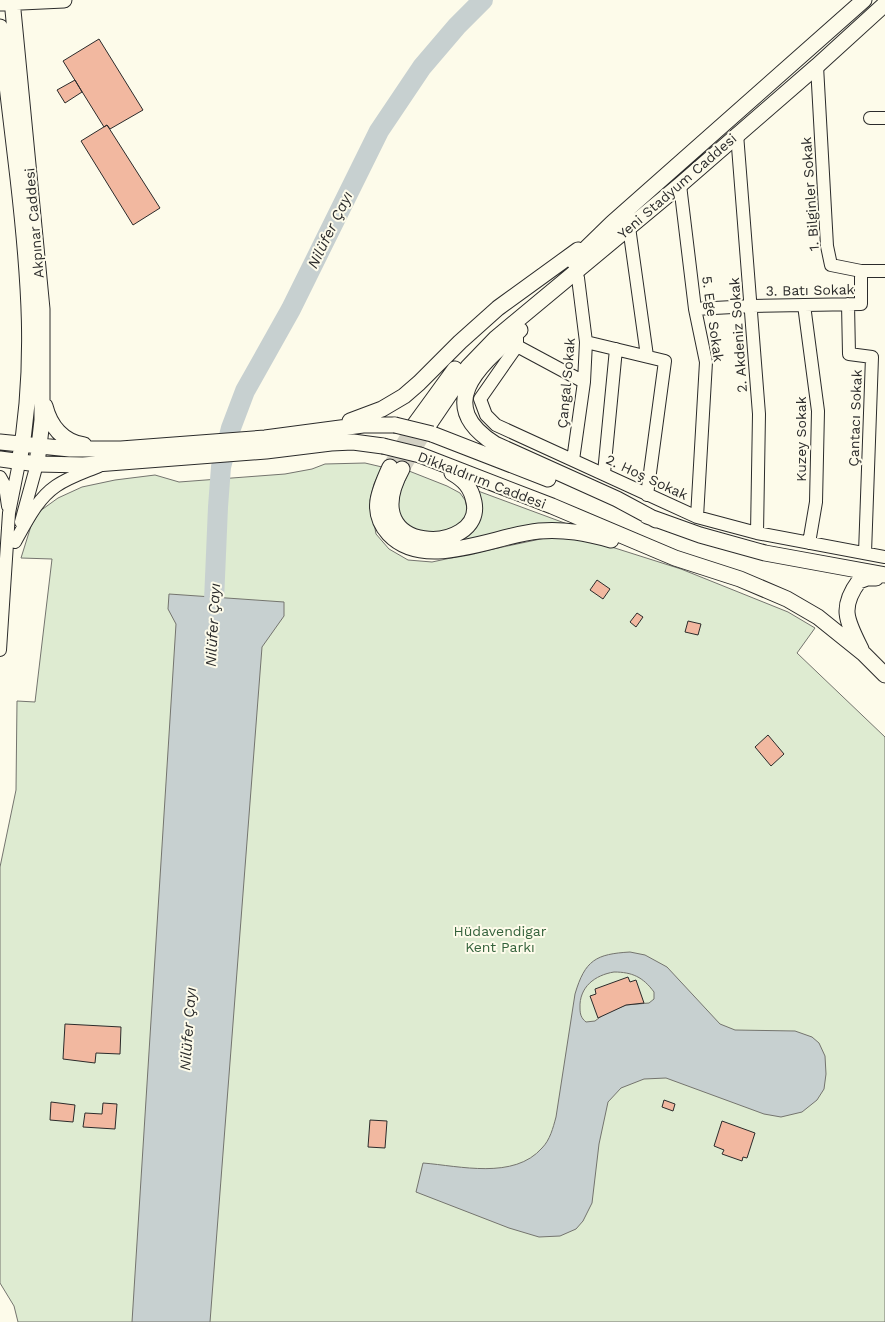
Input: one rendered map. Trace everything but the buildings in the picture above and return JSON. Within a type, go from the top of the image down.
[{"type":"main road","points":[[8,2],[64,0]]},
{"type":"main road","name":"Yeni Stadyum Caddesi","points":[[462,367],[482,338],[571,263],[612,224],[864,0]]},
{"type":"main road","name":"Akpınar Caddesi","points":[[8,2],[41,300],[36,396],[19,463]]},
{"type":"main road","name":"Yeni Stadyum Caddesi","points":[[462,367],[680,185],[818,66],[885,4]]},
{"type":"main road","name":"Akpınar Caddesi","points":[[0,27],[26,254],[40,447],[37,464]]},
{"type":"main road","points":[[314,430],[382,409],[404,396],[498,308],[612,224]]},
{"type":"main road","points":[[629,227],[517,340],[475,373],[469,383],[465,397],[466,412],[471,424],[481,435],[495,444],[617,499],[656,520]]},
{"type":"main road","points":[[425,428],[462,367]]},
{"type":"main road","points":[[0,437],[12,432],[19,425],[36,396]]},
{"type":"main road","points":[[36,396],[50,423],[61,434],[77,444],[121,449]]},
{"type":"main road","name":"Dikkaldırım Caddesi","points":[[266,444],[314,430],[363,425],[396,425],[425,428],[592,496],[700,535],[765,554],[885,576]]},
{"type":"main road","name":"Dikkaldırım Caddesi","points":[[0,442],[70,449],[121,449],[157,452]]},
{"type":"main road","name":"Dikkaldırım Caddesi","points":[[0,459],[19,463],[83,465],[109,463],[157,452],[266,444],[354,442],[383,446],[420,455],[543,503],[675,558],[740,579],[787,599],[818,617],[864,654],[885,675]]},
{"type":"main road","points":[[420,455],[467,482],[473,498],[475,515],[468,527],[451,536],[433,540],[417,539],[403,531],[392,517],[390,503],[396,468],[382,484],[377,500],[378,515],[384,528],[397,542],[411,549],[429,552],[539,531],[577,531],[675,558]]},
{"type":"main road","points":[[864,654],[852,631],[846,613],[847,600],[859,581],[885,576]]},
{"type":"street","name":"1. Bilginler Sokak","points":[[818,66],[827,246],[831,265],[861,271],[885,271]]},
{"type":"street","points":[[870,118],[885,118]]},
{"type":"street","name":"2. Akdeniz Sokak","points":[[737,134],[759,414],[757,533]]},
{"type":"street","name":"5. Ege Sokak","points":[[680,185],[695,309],[706,362],[697,517]]},
{"type":"street","points":[[629,227],[647,356]]},
{"type":"street","name":"3. Batı Sokak","points":[[695,309],[861,304],[861,271]]},
{"type":"street","name":"Çangal Sokak","points":[[574,460],[584,382],[586,342],[578,278]]},
{"type":"street","name":"Çantacı Sokak","points":[[848,304],[848,354],[872,357],[865,553]]},
{"type":"street","name":"Kuzey Sokak","points":[[804,305],[818,411],[816,502],[810,544]]},
{"type":"street","points":[[517,340],[584,382]]},
{"type":"street","name":"2. Hoş Sokak","points":[[517,340],[480,399],[486,415],[496,425],[697,517],[757,533],[885,557]]},
{"type":"street","points":[[586,342],[665,361],[647,495]]},
{"type":"street","points":[[604,473],[616,349]]},
{"type":"street","points":[[0,650],[9,513],[19,463]]},
{"type":"street","points":[[15,542],[31,513],[43,497],[56,486],[109,463]]},
{"type":"street","points":[[5,582],[37,464]]},
{"type":"street","points":[[0,477],[5,486],[9,513]]},
{"type":"green space","name":"Hüdavendigar Kent Parkı","points":[[365,463],[382,467],[374,484],[370,500],[376,534],[389,549],[408,560],[432,562],[550,537],[577,536],[681,569],[788,612],[815,628],[797,653],[885,737],[885,1322],[18,1322],[14,1306],[0,1283],[0,867],[16,790],[17,701],[35,702],[52,559],[21,558],[31,526],[40,511],[58,498],[82,487],[115,480],[155,475],[179,482],[285,474],[312,469],[325,464]]},
{"type":"green space","points":[[409,471],[460,493],[465,500],[467,508],[466,516],[461,523],[451,529],[435,533],[412,530],[399,515],[397,499]]},
{"type":"green space","points":[[478,491],[570,525],[455,543],[473,530],[479,520],[481,508]]},
{"type":"water","points":[[169,594],[284,602],[284,616],[262,647],[210,1322],[132,1322],[176,624],[168,609]]},
{"type":"water","points":[[630,952],[645,955],[667,967],[720,1024],[735,1030],[795,1031],[812,1037],[819,1043],[825,1056],[826,1074],[824,1089],[817,1100],[802,1112],[781,1117],[764,1114],[666,1078],[644,1079],[621,1088],[608,1102],[599,1144],[592,1203],[583,1221],[576,1229],[560,1236],[539,1237],[509,1228],[416,1192],[423,1163],[470,1168],[502,1168],[530,1158],[545,1145],[551,1134],[556,1117],[575,994],[579,983],[583,973],[594,961],[600,957]],"holes":[[[620,972],[632,974],[641,979],[654,992],[654,999],[649,1003],[626,1005],[604,1014],[595,1021],[586,1022],[581,1016],[580,1008],[580,1001],[585,988],[601,976]]]},
{"type":"waterway","name":"Nilüfer Çayı","points":[[213,624],[221,467],[231,428],[245,391],[291,309],[379,131],[422,67],[457,26],[483,0]]},
{"type":"tunnel","points":[[390,467],[415,424]]},
{"type":"tunnel","points":[[402,469],[428,426]]}]
